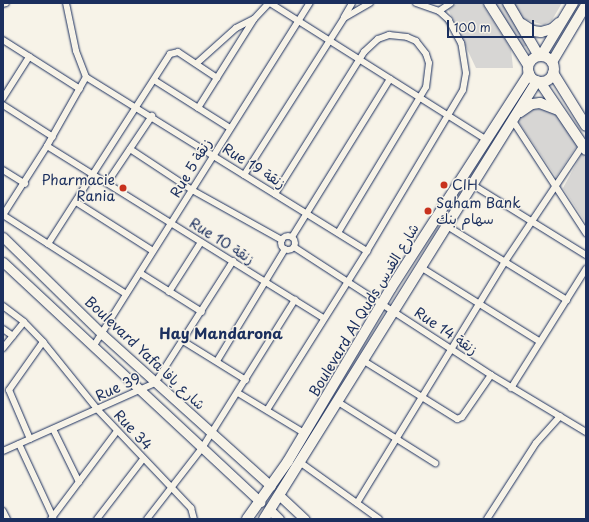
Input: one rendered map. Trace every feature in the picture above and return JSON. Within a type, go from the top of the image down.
[{"type":"main road","points":[[489,3],[528,69],[539,81],[584,147]]},
{"type":"main road","points":[[508,3],[540,56],[552,62]]},
{"type":"main road","points":[[528,69],[532,59],[540,56],[573,3]]},
{"type":"main road","points":[[586,5],[552,62],[553,73],[586,126]]},
{"type":"main road","points":[[518,21],[528,29],[541,32],[552,29],[566,16]]},
{"type":"main road","name":"Boulevard Al Quds شارع القدس","points":[[248,519],[271,486],[383,303],[487,140],[528,69]]},
{"type":"main road","points":[[539,81],[549,78],[553,73]]},
{"type":"main road","name":"Boulevard Al Quds شارع القدس","points":[[264,519],[301,463],[473,184],[539,81]]},
{"type":"main road","points":[[516,117],[532,104],[540,103],[558,110]]},
{"type":"street","points":[[66,3],[76,51],[86,77],[48,146],[25,184],[3,215],[126,294]]},
{"type":"street","points":[[198,108],[254,19],[269,3],[487,140]]},
{"type":"street","name":"Rue 5 زنقة","points":[[93,347],[213,154],[310,3]]},
{"type":"street","points":[[244,175],[344,18],[352,3]]},
{"type":"street","points":[[344,18],[370,3]]},
{"type":"street","points":[[416,3],[440,8],[451,3]]},
{"type":"street","points":[[267,410],[323,318],[367,251],[449,116],[463,90],[466,62],[456,32],[440,8]]},
{"type":"street","points":[[197,63],[236,28],[254,19]]},
{"type":"street","points":[[275,194],[359,59],[373,43],[384,36],[400,35],[416,41],[426,54],[429,70],[426,87],[338,233]]},
{"type":"street","points":[[3,40],[80,89]]},
{"type":"street","points":[[48,244],[174,51],[197,63],[217,78]]},
{"type":"street","points":[[3,98],[30,57]]},
{"type":"street","name":"Rue 19 زنقة","points":[[86,77],[152,116],[367,251]]},
{"type":"street","points":[[292,237],[390,79]]},
{"type":"street","points":[[154,80],[230,128]]},
{"type":"street","points":[[3,105],[53,137]]},
{"type":"street","points":[[108,183],[152,116]]},
{"type":"street","points":[[516,117],[586,233]]},
{"type":"street","name":"Rue 10 زنقة","points":[[48,146],[323,318]]},
{"type":"street","points":[[358,502],[504,263],[584,147]]},
{"type":"street","points":[[130,149],[192,190],[282,240],[285,249]]},
{"type":"street","points":[[3,170],[25,184]]},
{"type":"street","points":[[473,184],[586,255]]},
{"type":"street","points":[[76,202],[153,251]]},
{"type":"street","points":[[447,226],[504,263],[567,300]]},
{"type":"street","points":[[282,240],[286,236],[292,237]]},
{"type":"street","name":"Boulevard Yafa شارع يافا","points":[[3,237],[102,334],[271,486]]},
{"type":"street","points":[[217,361],[264,281],[285,249],[294,247],[295,242],[292,237]]},
{"type":"street","points":[[169,292],[202,242]]},
{"type":"street","name":"Rue 14 زنقة","points":[[294,247],[383,303],[511,388],[586,432]]},
{"type":"street","name":"Rue 39","points":[[3,451],[155,382],[202,312],[232,261]]},
{"type":"street","points":[[3,262],[260,502]]},
{"type":"street","points":[[422,268],[539,342]]},
{"type":"street","points":[[511,388],[586,269]]},
{"type":"street","points":[[140,273],[202,312]]},
{"type":"street","points":[[147,519],[212,434],[295,300]]},
{"type":"street","name":"Rue 34","points":[[3,306],[24,322],[43,342],[97,409],[194,512],[194,519]]},
{"type":"street","points":[[3,348],[24,322]]},
{"type":"street","points":[[3,329],[12,336]]},
{"type":"street","points":[[183,341],[246,380]]},
{"type":"street","points":[[30,439],[9,390],[43,342]]},
{"type":"street","points":[[364,361],[460,419],[491,375]]},
{"type":"street","points":[[238,392],[304,433]]},
{"type":"street","points":[[338,402],[435,463]]},
{"type":"street","points":[[487,519],[536,443],[560,416]]},
{"type":"street","points":[[53,429],[79,482]]},
{"type":"street","points":[[19,444],[52,518],[117,431]]},
{"type":"street","points":[[97,519],[143,459]]},
{"type":"street","points":[[301,463],[380,519]]},
{"type":"street","points":[[280,496],[305,519]]},
{"type":"street","points":[[3,510],[7,519]]},
{"type":"street","points":[[270,510],[279,519]]},
{"type":"shaded area","points":[[458,3],[482,3],[511,49],[513,68],[476,68],[448,9]]},
{"type":"shaded area","points":[[494,3],[504,3],[529,45],[523,47]]},
{"type":"shaded area","points":[[511,3],[562,3],[552,20],[544,25],[520,18]]},
{"type":"shaded area","points":[[534,105],[555,111],[578,144],[556,177],[518,121],[520,115]]},
{"type":"shaded area","points":[[582,153],[586,159],[586,223],[563,188]]},
{"type":"place","name":"CIH","points":[[444,185]]},
{"type":"place","name":"Pharmacie Rania","points":[[123,188]]},
{"type":"place","name":"Saham Bank سهام بنك","points":[[428,211]]},
{"type":"district","name":"Hay Mandarona","points":[[221,333]]}]
